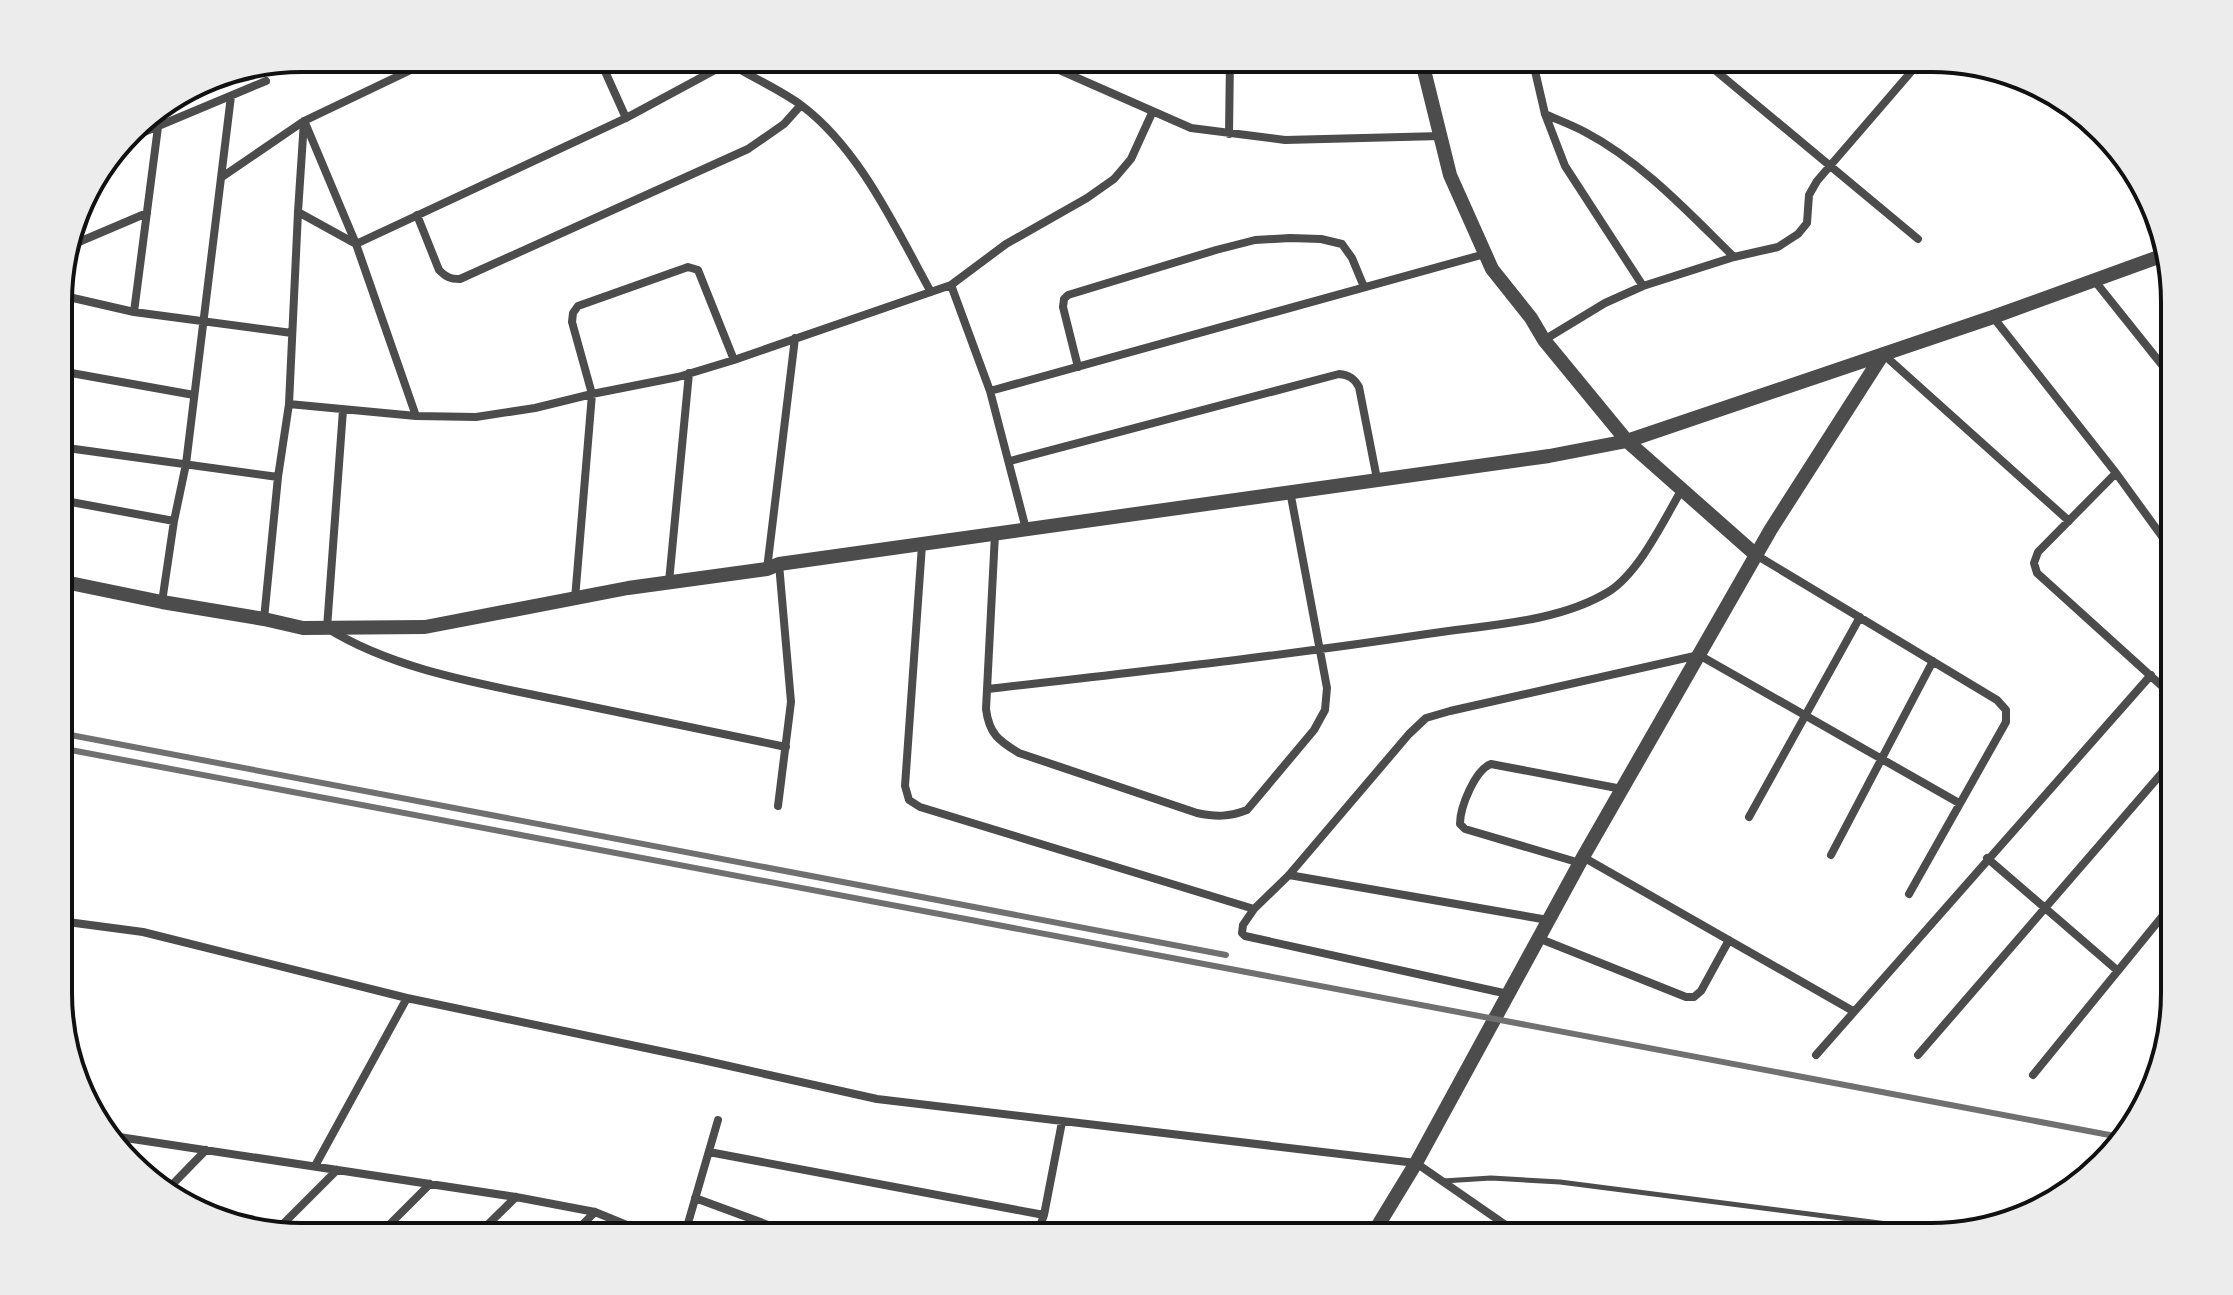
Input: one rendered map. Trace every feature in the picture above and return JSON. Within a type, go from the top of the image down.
[{"type":"street","points":[[222,177],[304,121],[407,72]]},
{"type":"street","points":[[605,72],[626,118]]},
{"type":"street","points":[[356,244],[626,118],[705,72]]},
{"type":"street","points":[[743,72],[801,105],[835,137],[870,184],[931,292]]},
{"type":"street","points":[[1063,72],[1191,128],[1285,140],[1441,136]]},
{"type":"street","points":[[1229,134],[1230,72]]},
{"type":"street","points":[[1425,72],[1450,175],[1492,269],[1531,318],[1544,340],[1627,441],[1756,555],[1997,700],[2006,710],[2006,722],[1909,894]]},
{"type":"street","points":[[1535,72],[1545,114],[1565,166],[1643,286]]},
{"type":"street","points":[[1717,72],[1918,239]]},
{"type":"street","points":[[1544,340],[1605,303],[1643,286],[1734,257],[1778,247],[1798,234],[1807,223],[1809,195],[1817,181],[1911,72]]},
{"type":"street","points":[[148,131],[266,81]]},
{"type":"street","points":[[162,602],[186,464],[231,96]]},
{"type":"street","points":[[417,215],[439,270],[445,277],[460,279],[748,149],[784,124],[801,105]]},
{"type":"street","points":[[289,404],[416,416],[476,417],[535,408],[734,360],[951,285],[1006,244],[1114,179],[1131,159],[1152,113]]},
{"type":"street","points":[[1545,114],[1586,133],[1630,162],[1734,257]]},
{"type":"street","points":[[264,619],[278,477],[289,404],[304,121]]},
{"type":"street","points":[[304,121],[356,244],[416,416]]},
{"type":"street","points":[[134,312],[158,127]]},
{"type":"street","points":[[298,212],[356,244]]},
{"type":"street","points":[[80,241],[147,213]]},
{"type":"street","points":[[1078,367],[1063,307],[1068,295],[1216,250],[1255,240],[1290,238],[1333,241],[1348,250],[1364,287]]},
{"type":"street","points":[[990,391],[1485,254]]},
{"type":"street","points":[[72,583],[303,628],[425,627],[669,582],[1549,456],[1627,441],[1993,317],[2157,257]]},
{"type":"street","points":[[575,599],[592,394],[572,322],[573,313],[578,306],[688,267],[698,270],[734,360]]},
{"type":"street","points":[[2094,280],[2161,364]]},
{"type":"street","points":[[951,285],[990,391],[1026,529]]},
{"type":"street","points":[[72,298],[134,312],[292,333]]},
{"type":"street","points":[[1993,317],[2161,535]]},
{"type":"street","points":[[778,806],[791,702],[773,567],[795,338]]},
{"type":"street","points":[[1883,354],[2069,521]]},
{"type":"street","points":[[1380,1223],[1756,555],[1883,354]]},
{"type":"street","points":[[72,373],[194,395]]},
{"type":"street","points":[[669,582],[689,373]]},
{"type":"street","points":[[1010,461],[1339,374],[1355,380],[1359,387],[1377,479]]},
{"type":"street","points":[[327,628],[343,410]]},
{"type":"street","points":[[72,449],[278,477]]},
{"type":"street","points":[[2116,473],[2038,552],[2034,563],[2037,573],[2161,685]]},
{"type":"street","points":[[988,689],[1319,650],[1534,618],[1577,608],[1612,590],[1639,562],[1682,489]]},
{"type":"street","points":[[995,534],[986,709],[987,724],[999,741],[1019,753],[1197,813],[1215,817],[1232,816],[1247,810],[1314,730],[1325,710],[1327,688],[1290,491]]},
{"type":"street","points":[[72,502],[174,521]]},
{"type":"street","points":[[922,545],[905,786],[909,800],[920,807],[1254,909]]},
{"type":"street","points":[[1749,817],[1860,617]]},
{"type":"street","points":[[327,628],[379,654],[490,686],[786,747]]},
{"type":"street","points":[[1508,995],[1245,936],[1241,929],[1254,909],[1289,875],[1426,718],[1699,655],[1959,803]]},
{"type":"street","points":[[1831,855],[1933,661]]},
{"type":"street","points":[[1816,1055],[2151,675]]},
{"type":"street","points":[[1622,789],[1491,764],[1483,767],[1476,776],[1460,816],[1460,824],[1465,829],[1582,860],[1853,1011]]},
{"type":"street","points":[[1918,1055],[2161,774]]},
{"type":"street","points":[[1987,858],[2118,971]]},
{"type":"street","points":[[1289,875],[1548,920]]},
{"type":"street","points":[[2033,1075],[2161,918]]},
{"type":"street","points":[[72,923],[143,932],[407,998],[877,1099],[1416,1163],[1503,1223]]},
{"type":"street","points":[[1538,938],[1686,997],[1694,997],[1701,991],[1729,940]]},
{"type":"street","points":[[315,1166],[407,998]]},
{"type":"street","points":[[688,1223],[718,1120]]},
{"type":"street","points":[[1041,1223],[1062,1122]]},
{"type":"street","points":[[123,1138],[516,1197],[595,1212],[622,1223]]},
{"type":"street","points":[[174,1183],[206,1150]]},
{"type":"street","points":[[709,1152],[1044,1215]]},
{"type":"street","points":[[285,1222],[337,1170]]},
{"type":"street","points":[[391,1223],[430,1184]]},
{"type":"street","points":[[489,1223],[516,1197]]},
{"type":"street","points":[[695,1198],[763,1223]]},
{"type":"street","points":[[584,1223],[595,1212]]},
{"type":"lane","points":[[1442,1181],[1491,1178],[1560,1182],[1880,1223]]},
{"type":"railway","points":[[72,735],[1226,955]]},
{"type":"railway","points":[[72,750],[2111,1135]]}]
